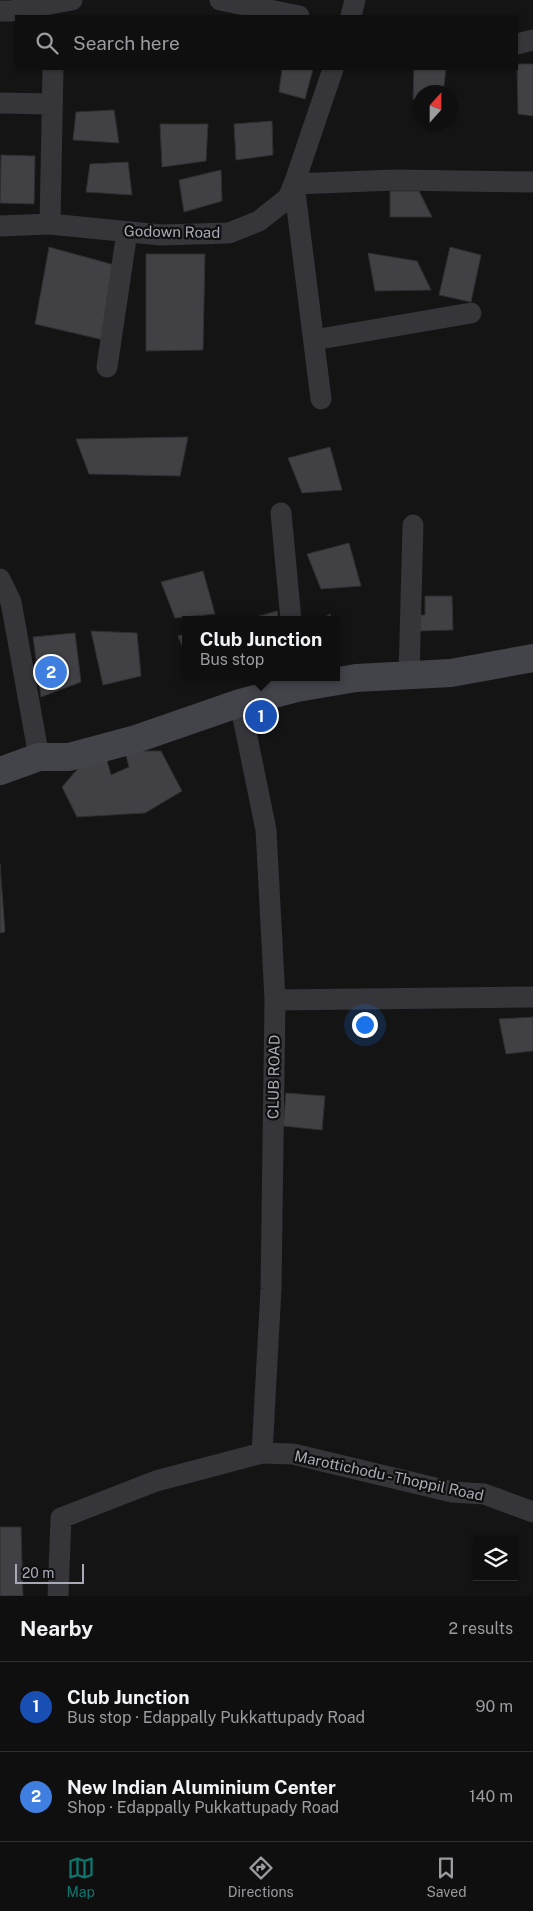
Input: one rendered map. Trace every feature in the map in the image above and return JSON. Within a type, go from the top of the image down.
[{"type":"main road","points":[[340,679],[451,674],[533,658]]},
{"type":"main road","points":[[0,772],[39,756],[69,757],[136,739],[297,683],[321,681]]},
{"type":"street","points":[[0,11],[11,11],[70,0]]},
{"type":"street","points":[[64,15],[70,0]]},
{"type":"street","points":[[220,0],[259,3],[296,15]]},
{"type":"street","points":[[350,15],[355,0]]},
{"type":"street","points":[[518,44],[533,40]]},
{"type":"street","points":[[50,224],[53,70]]},
{"type":"street","name":"Godown Road","points":[[0,226],[50,224],[161,235],[229,233],[259,220],[288,198],[333,70]]},
{"type":"street","points":[[0,103],[51,104]]},
{"type":"street","points":[[321,399],[294,184],[395,180],[533,182]]},
{"type":"street","points":[[107,368],[127,232]]},
{"type":"street","points":[[314,340],[471,313]]},
{"type":"street","points":[[281,513],[291,616]]},
{"type":"street","points":[[409,676],[413,525]]},
{"type":"street","points":[[0,579],[11,602],[39,756]]},
{"type":"street","name":"CLUB ROAD","points":[[240,703],[266,830],[275,1000],[271,1289],[262,1453]]},
{"type":"street","points":[[275,1000],[533,997]]},
{"type":"street","name":"Marottichodu - Thoppil Road","points":[[58,1596],[61,1518],[156,1481],[262,1453],[293,1454],[435,1489],[484,1494],[533,1512]]},
{"type":"building","points":[[518,64],[533,64],[533,116],[518,114]]},
{"type":"building","points":[[282,70],[313,70],[305,99],[279,92]]},
{"type":"building","points":[[414,70],[446,70],[444,85],[413,85]]},
{"type":"building","points":[[114,110],[119,143],[73,140],[76,112]]},
{"type":"building","points":[[272,121],[273,155],[236,160],[234,124]]},
{"type":"building","points":[[160,124],[208,124],[206,161],[162,167]]},
{"type":"building","points":[[1,155],[35,156],[34,204],[0,203]]},
{"type":"building","points":[[128,162],[132,195],[86,192],[90,164]]},
{"type":"building","points":[[221,170],[222,201],[184,212],[179,180]]},
{"type":"building","points":[[390,191],[419,191],[432,217],[390,217]]},
{"type":"building","points":[[49,247],[118,266],[108,341],[35,324]]},
{"type":"building","points":[[450,247],[481,255],[471,302],[439,295]]},
{"type":"building","points":[[368,253],[417,261],[431,290],[375,291]]},
{"type":"building","points":[[146,254],[205,254],[203,350],[146,351]]},
{"type":"building","points":[[188,437],[180,476],[89,474],[76,439]]},
{"type":"building","points":[[330,447],[342,490],[302,493],[288,458]]},
{"type":"building","points":[[349,543],[361,586],[321,589],[307,554]]},
{"type":"building","points":[[203,571],[215,614],[175,618],[161,582]]},
{"type":"building","points":[[425,596],[452,596],[453,630],[419,631],[419,615],[425,615]]},
{"type":"building","points":[[277,611],[278,616],[259,616]]},
{"type":"building","points":[[91,631],[137,633],[141,676],[103,685]]},
{"type":"building","points":[[75,633],[81,682],[41,697],[33,637]]},
{"type":"building","points":[[182,635],[182,646],[178,636]]},
{"type":"building","points":[[125,751],[161,751],[182,791],[145,813],[77,817],[62,787],[82,764],[106,757],[111,775],[129,767]]},
{"type":"building","points":[[0,864],[5,932],[0,933]]},
{"type":"building","points":[[533,1017],[533,1051],[506,1054],[499,1019]]},
{"type":"building","points":[[286,1093],[325,1096],[322,1130],[283,1126]]},
{"type":"building","points":[[0,1527],[21,1527],[23,1596],[0,1596]]},
{"type":"place","name":"New Indian Aluminium Center","points":[[51,672]]},
{"type":"place","name":"Club Junction","points":[[261,716]]}]
